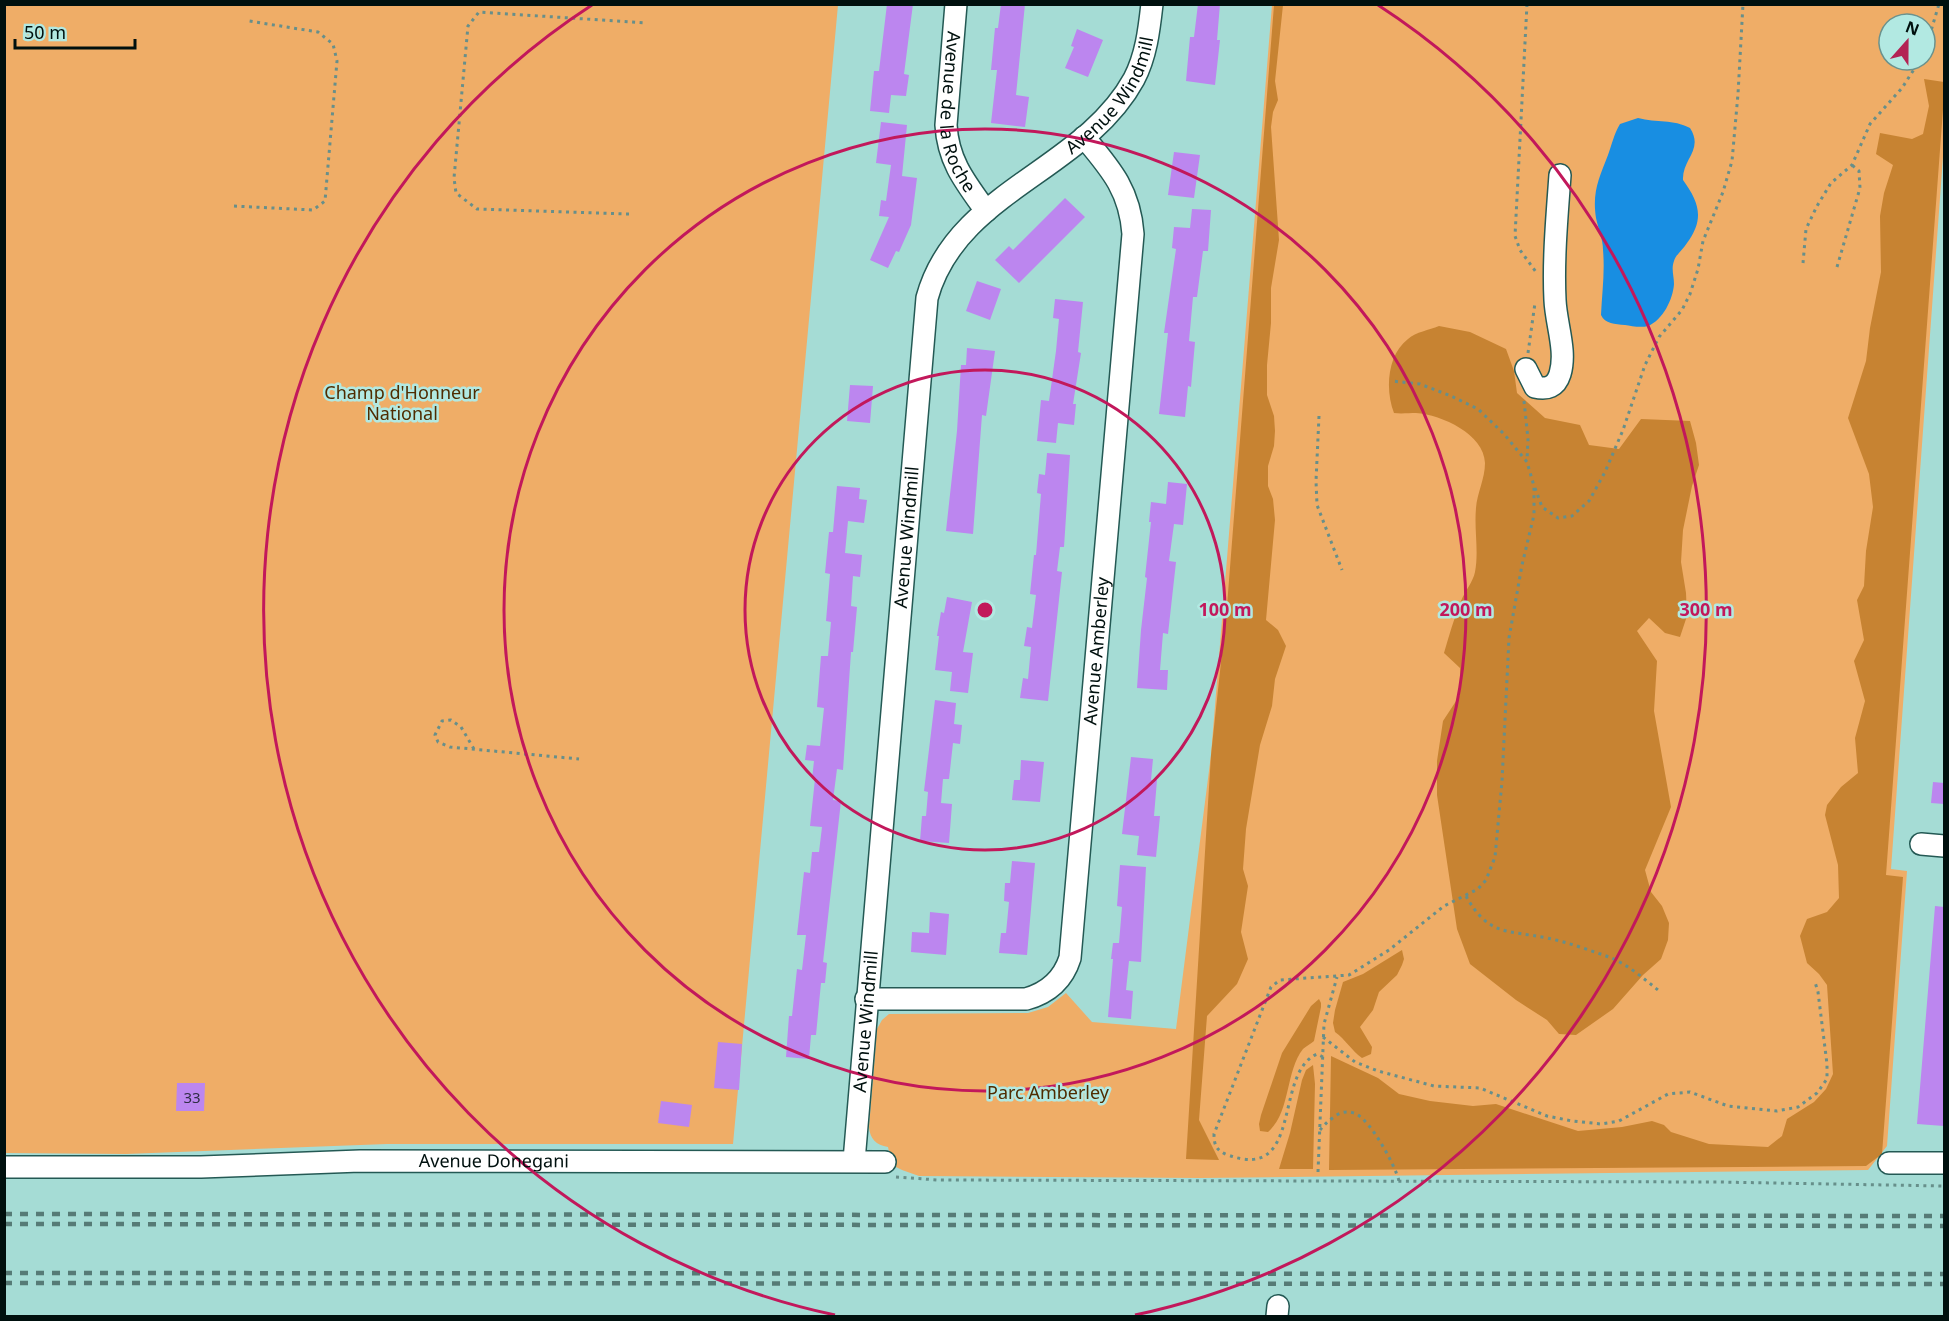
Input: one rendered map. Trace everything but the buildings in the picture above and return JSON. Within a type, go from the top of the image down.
[{"type":"street","name":"Avenue de la Roche","points":[[956,4],[946,137],[952,161],[986,211]]},
{"type":"street","name":"Avenue Windmill","points":[[854,1161],[925,310],[930,287],[941,261],[958,237],[986,211],[1084,137],[1109,115],[1134,79],[1142,60],[1148,39],[1152,4]]},
{"type":"street","name":"Avenue Amberley","points":[[867,999],[1026,999],[1044,992],[1058,981],[1070,958],[1133,234],[1129,208],[1121,185],[1108,165],[1084,137]]},
{"type":"street","points":[[1526,369],[1535,387],[1544,389],[1554,386],[1560,375],[1563,357],[1555,303],[1555,262],[1560,175]]},
{"type":"street","points":[[1921,844],[1944,846]]},
{"type":"street","name":"Avenue Donegani","points":[[4,1167],[210,1167],[360,1161],[885,1162]]},
{"type":"street","points":[[1889,1163],[1944,1163]]},
{"type":"path","points":[[1527,4],[1515,236],[1520,250],[1536,272],[1536,279]]},
{"type":"path","points":[[1524,399],[1528,439],[1527,462],[1542,507],[1558,518],[1572,516],[1589,501],[1605,472],[1650,356],[1659,338],[1682,310],[1690,294],[1698,269],[1703,241],[1723,192],[1732,161],[1743,4]]},
{"type":"path","points":[[629,214],[477,209],[456,193],[454,178],[461,96],[468,26],[479,12],[646,23]]},
{"type":"path","points":[[234,206],[313,210],[325,201],[337,61],[333,44],[318,32],[249,21]]},
{"type":"path","points":[[1803,263],[1806,229],[1817,206],[1831,183],[1852,165],[1870,124],[1902,88],[1912,72]]},
{"type":"path","points":[[1837,267],[1860,188],[1860,171],[1852,165]]},
{"type":"path","points":[[1526,369],[1536,295]]},
{"type":"path","points":[[1392,381],[1420,384],[1478,409],[1504,434],[1527,462]]},
{"type":"path","points":[[1319,416],[1317,505],[1342,570]]},
{"type":"path","points":[[1323,1057],[1317,1054],[1311,1056],[1300,1069],[1276,1146],[1265,1155],[1252,1160],[1230,1156],[1218,1150],[1214,1144],[1214,1134],[1271,987],[1280,980],[1349,975],[1389,950],[1444,906],[1478,890],[1486,880],[1495,857],[1502,781],[1509,638],[1522,565],[1534,515],[1534,486]]},
{"type":"path","points":[[474,749],[461,727],[451,720],[442,721],[436,729],[435,735],[438,742],[450,747],[579,759]]},
{"type":"path","points":[[1466,896],[1484,921],[1500,930],[1547,938],[1610,957],[1625,965],[1658,990]]},
{"type":"path","points":[[1318,1172],[1324,1024],[1337,977]]},
{"type":"path","points":[[1323,1037],[1355,1062],[1378,1071],[1434,1086],[1480,1088],[1547,1116],[1572,1121],[1601,1124],[1619,1121],[1668,1094],[1690,1092],[1728,1106],[1778,1111],[1798,1107],[1817,1093],[1827,1079],[1827,1064],[1815,982]]},
{"type":"path","points":[[1318,1138],[1322,1127],[1337,1115],[1345,1112],[1356,1114],[1378,1140],[1399,1181]]},
{"type":"path","points":[[911,1178],[938,1180],[1717,1182],[1944,1185]]},
{"type":"green space","name":"Champ d'Honneur National","points":[[5,5],[838,5],[733,1144],[387,1144],[126,1154],[5,1153]]},
{"type":"green space","name":"Parc Amberley","points":[[1272,5],[1944,5],[1944,143],[1891,869],[1907,871],[1887,1146],[1868,1170],[1200,1178],[919,1176],[892,1165],[888,1147],[874,1141],[871,1135],[869,1127],[877,1029],[889,1014],[1028,1013],[1048,1007],[1066,993],[1092,1022],[1176,1029],[1211,755]]},
{"type":"shaded area","points":[[1274,5],[1283,5],[1275,81],[1278,100],[1273,112],[1271,127],[1279,240],[1271,288],[1271,323],[1267,365],[1267,395],[1274,416],[1275,431],[1274,446],[1268,466],[1268,486],[1273,499],[1275,520],[1266,620],[1278,630],[1286,646],[1275,679],[1272,706],[1260,745],[1246,829],[1243,869],[1248,886],[1241,932],[1248,959],[1237,984],[1207,1016],[1199,1120],[1219,1160],[1186,1159],[1211,755],[1227,606]]},
{"type":"shaded area","points":[[1924,79],[1944,82],[1944,96],[1886,875],[1903,877],[1882,1154],[1866,1166],[1329,1170],[1331,1056],[1378,1078],[1399,1094],[1430,1101],[1473,1106],[1496,1104],[1578,1131],[1622,1127],[1652,1121],[1664,1125],[1671,1132],[1709,1144],[1768,1147],[1782,1136],[1787,1119],[1814,1102],[1826,1089],[1833,1074],[1827,985],[1807,963],[1800,936],[1807,919],[1827,912],[1839,898],[1838,865],[1825,815],[1827,805],[1841,787],[1858,773],[1855,738],[1865,701],[1854,661],[1864,640],[1857,600],[1864,586],[1866,551],[1873,507],[1869,474],[1848,418],[1866,361],[1881,272],[1880,216],[1884,193],[1893,165],[1876,154],[1880,133],[1912,139],[1923,134],[1929,106]]},
{"type":"shaded area","points":[[1439,326],[1470,332],[1506,349],[1514,371],[1517,393],[1545,418],[1580,425],[1589,445],[1619,449],[1641,419],[1690,421],[1696,443],[1699,465],[1683,530],[1681,562],[1687,616],[1680,637],[1665,633],[1649,618],[1637,631],[1657,661],[1654,711],[1671,807],[1645,870],[1651,892],[1662,906],[1669,923],[1668,940],[1661,959],[1643,975],[1613,1009],[1576,1035],[1559,1034],[1547,1020],[1516,1000],[1470,964],[1457,929],[1437,795],[1437,761],[1443,721],[1460,695],[1460,668],[1444,653],[1458,607],[1475,572],[1476,508],[1485,463],[1483,453],[1470,435],[1438,418],[1416,413],[1394,413],[1389,394],[1392,363],[1401,346],[1415,335]]},
{"type":"shaded area","points":[[1402,950],[1404,959],[1397,975],[1379,992],[1373,1010],[1360,1027],[1372,1047],[1371,1054],[1362,1058],[1335,1032],[1333,1023],[1335,1010],[1343,982],[1363,974]]},
{"type":"shaded area","points":[[1319,999],[1321,1007],[1314,1041],[1303,1049],[1297,1058],[1281,1114],[1275,1124],[1268,1132],[1260,1131],[1261,1115],[1282,1053],[1311,1006]]},
{"type":"shaded area","points":[[1313,1065],[1315,1084],[1313,1169],[1279,1169],[1302,1080],[1306,1070]]},
{"type":"water","points":[[1638,118],[1677,123],[1690,128],[1695,142],[1683,180],[1693,196],[1698,211],[1693,234],[1674,261],[1672,296],[1663,314],[1653,323],[1642,327],[1611,323],[1601,315],[1604,258],[1595,209],[1597,185],[1618,128],[1620,124]]},
{"type":"railway","points":[[4,1214],[1944,1216]]},
{"type":"railway","points":[[4,1224],[1944,1226]]},
{"type":"railway","points":[[4,1273],[1944,1274]]},
{"type":"railway","points":[[4,1283],[1944,1284]]}]
